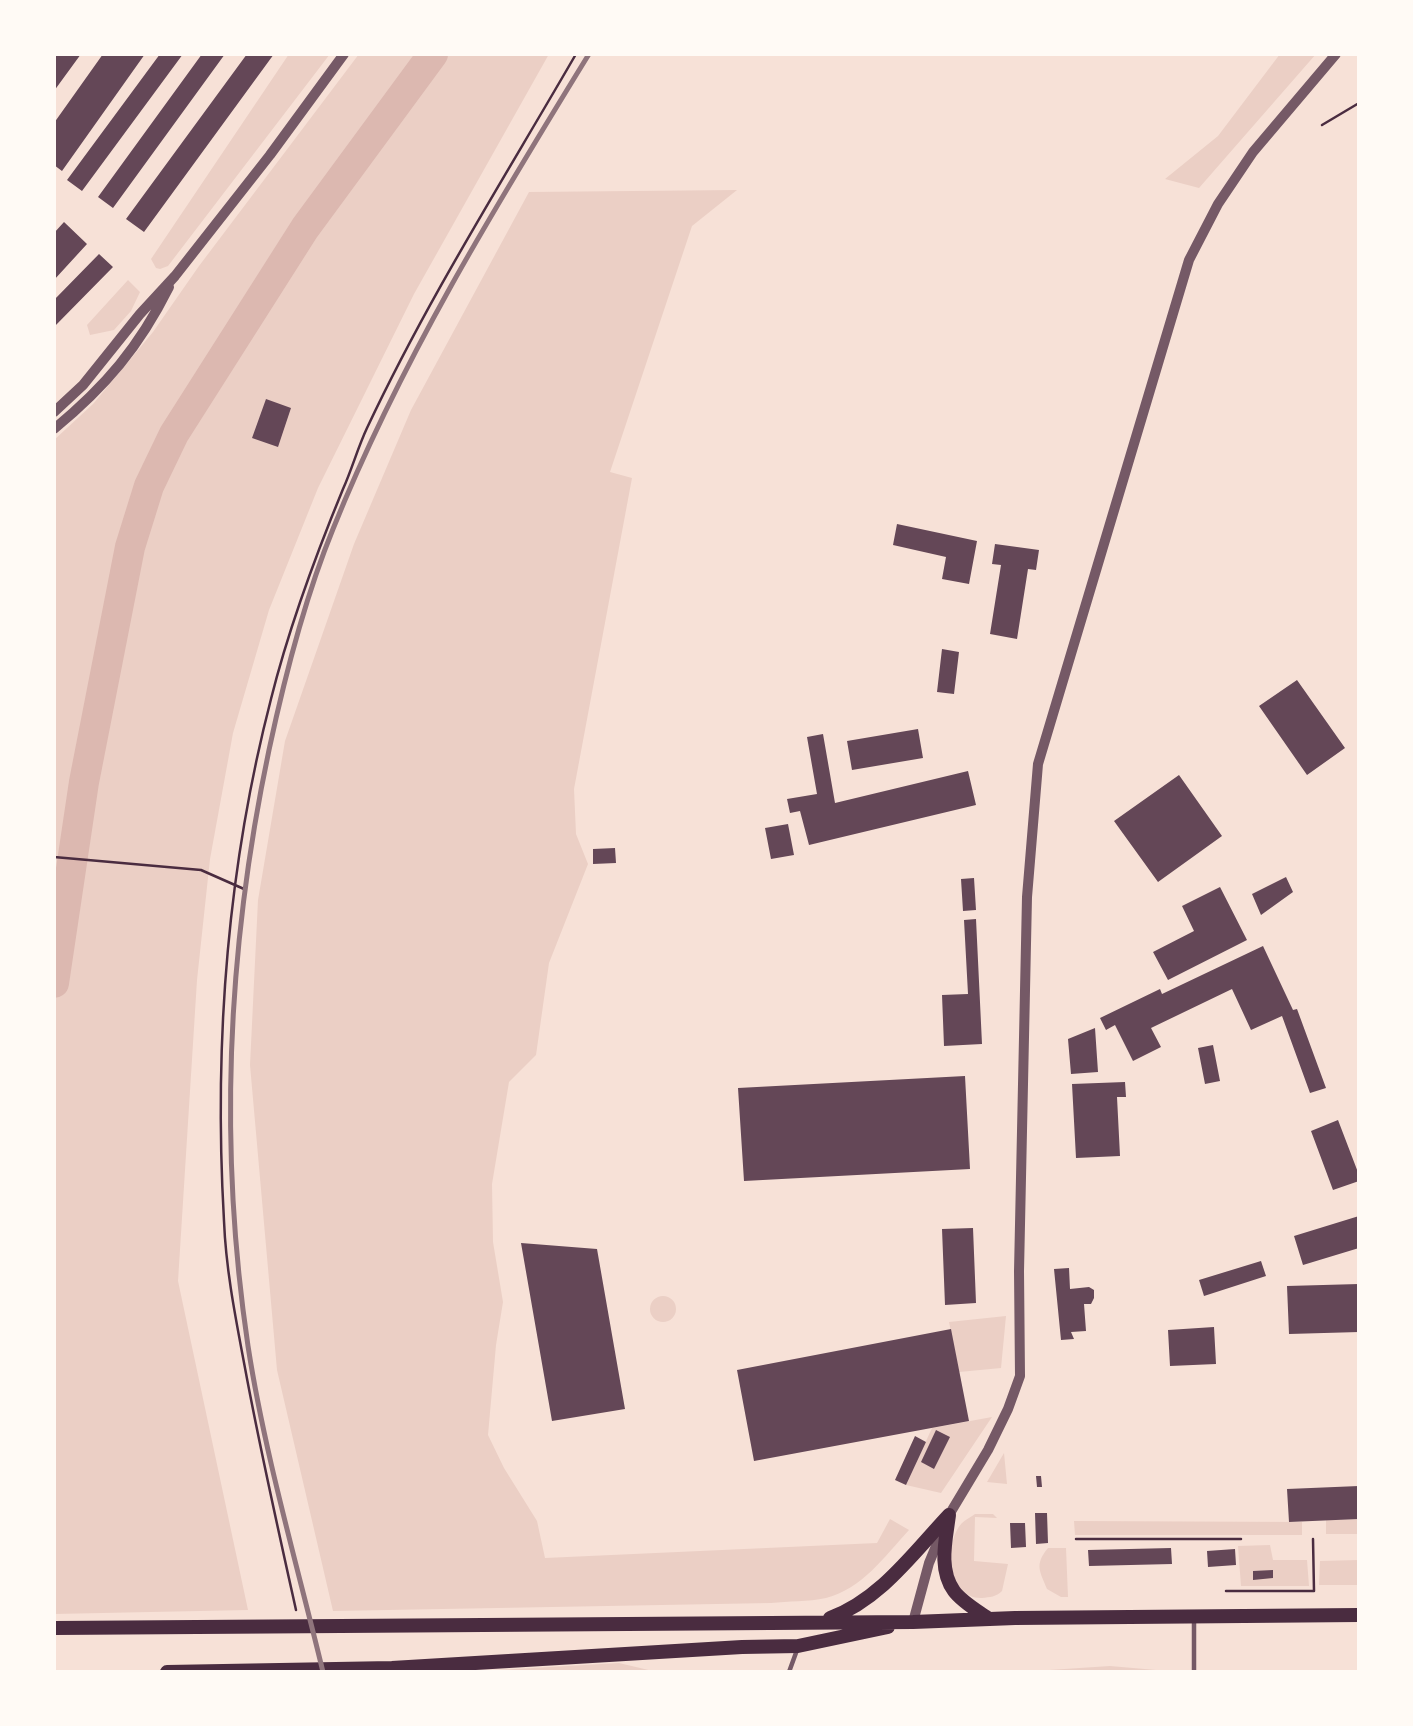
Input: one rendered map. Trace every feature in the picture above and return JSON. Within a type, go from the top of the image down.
[{"type":"highway","points":[[949,1514],[944,1553],[946,1577],[955,1593],[989,1619]]},
{"type":"highway","points":[[822,1620],[843,1613],[876,1592],[949,1514]]},
{"type":"highway","points":[[58,1628],[822,1620],[913,1622],[1359,1615]]},
{"type":"highway","points":[[167,1672],[392,1668],[729,1647],[799,1646],[913,1622]]},
{"type":"street","points":[[54,412],[83,385],[140,314],[175,276],[270,155],[344,54]]},
{"type":"street","points":[[913,1622],[923,1581],[949,1514],[988,1450],[1020,1376],[1019,1271],[1026,909],[1030,831],[1038,764],[1189,260],[1217,204],[1253,152],[1336,54]]},
{"type":"street","points":[[54,429],[91,398],[124,359],[151,323],[175,276]]},
{"type":"lane","points":[[1194,1618],[1194,1672]]},
{"type":"lane","points":[[789,1672],[799,1646]]},
{"type":"path","points":[[298,1615],[268,1489],[245,1372],[233,1307],[224,1224],[221,1084],[226,964],[237,863],[271,699],[318,549],[366,430],[450,271],[576,54]]},
{"type":"path","points":[[1322,125],[1359,103]]},
{"type":"path","points":[[54,857],[201,870],[244,889]]},
{"type":"path","points":[[1076,1539],[1241,1539]]},
{"type":"path","points":[[1226,1591],[1314,1591],[1313,1539]]},
{"type":"shaded area","points":[[289,54],[330,54],[168,266],[156,268],[151,259]]},
{"type":"shaded area","points":[[359,54],[549,54],[414,294],[318,488],[269,610],[233,733],[210,859],[197,980],[178,1281],[248,1610],[54,1614],[54,440],[93,404],[153,332],[199,266]]},
{"type":"shaded area","points":[[1280,54],[1316,54],[1199,188],[1165,179],[1218,136]]},
{"type":"shaded area","points":[[737,190],[692,226],[610,472],[632,478],[574,789],[576,834],[588,864],[549,963],[536,1055],[509,1082],[492,1184],[493,1242],[503,1302],[496,1345],[488,1435],[504,1468],[537,1521],[545,1558],[877,1543],[890,1519],[909,1530],[862,1579],[839,1594],[819,1599],[771,1603],[333,1611],[277,1370],[250,1065],[258,900],[285,741],[354,544],[411,410],[529,192]]},
{"type":"shaded area","points":[[128,280],[140,292],[131,311],[114,330],[90,335],[87,325]]},
{"type":"shaded area","points":[[663,1296],[672,1300],[676,1309],[672,1318],[663,1322],[654,1318],[650,1309],[654,1300]]},
{"type":"shaded area","points":[[1006,1316],[1001,1368],[959,1372],[949,1322]]},
{"type":"shaded area","points":[[992,1417],[941,1493],[906,1485],[932,1428]]},
{"type":"shaded area","points":[[1004,1453],[1007,1484],[987,1482]]},
{"type":"shaded area","points":[[975,1514],[993,1514],[997,1518],[975,1517],[974,1561],[1008,1564],[1002,1591],[990,1597],[971,1596],[962,1590],[952,1568],[952,1543],[956,1532],[962,1523]]},
{"type":"shaded area","points":[[1359,1519],[1359,1534],[1326,1534],[1326,1520]]},
{"type":"shaded area","points":[[1074,1521],[1302,1522],[1302,1535],[1075,1535]]},
{"type":"shaded area","points":[[1270,1545],[1273,1560],[1307,1560],[1309,1586],[1241,1586],[1238,1546]]},
{"type":"shaded area","points":[[1048,1548],[1066,1548],[1068,1597],[1061,1597],[1047,1589],[1042,1577],[1041,1559]]},
{"type":"shaded area","points":[[1359,1560],[1359,1585],[1319,1585],[1320,1561]]},
{"type":"shaded area","points":[[619,1663],[657,1672],[463,1672]]},
{"type":"shaded area","points":[[1110,1666],[1179,1672],[1019,1672]]},
{"type":"building","points":[[54,54],[81,54],[54,91]]},
{"type":"building","points":[[103,54],[145,54],[62,171],[54,165],[54,123]]},
{"type":"building","points":[[160,54],[183,54],[82,191],[67,180]]},
{"type":"building","points":[[202,54],[225,54],[113,208],[98,197]]},
{"type":"building","points":[[247,54],[274,54],[144,232],[126,219]]},
{"type":"building","points":[[64,222],[87,244],[54,280],[54,233]]},
{"type":"building","points":[[99,254],[113,267],[54,327],[54,300]]},
{"type":"building","points":[[266,399],[291,408],[278,447],[252,438]]},
{"type":"building","points":[[897,524],[977,541],[969,584],[942,579],[946,557],[893,545]]},
{"type":"building","points":[[995,544],[1039,550],[1036,570],[1028,569],[1017,639],[990,634],[1001,565],[992,564]]},
{"type":"building","points":[[942,649],[959,652],[954,694],[937,692]]},
{"type":"building","points":[[1297,680],[1345,748],[1307,775],[1259,706]]},
{"type":"building","points":[[918,729],[923,758],[852,770],[847,741]]},
{"type":"building","points":[[823,734],[835,803],[968,771],[976,805],[809,845],[800,811],[790,813],[787,799],[817,794],[807,737]]},
{"type":"building","points":[[1179,775],[1222,836],[1158,882],[1114,821]]},
{"type":"building","points":[[788,824],[794,855],[771,859],[765,828]]},
{"type":"building","points":[[615,848],[616,863],[593,864],[593,849]]},
{"type":"building","points":[[1286,877],[1293,892],[1261,915],[1252,894]]},
{"type":"building","points":[[974,878],[976,910],[963,911],[961,879]]},
{"type":"building","points":[[1220,887],[1247,940],[1168,980],[1153,952],[1194,931],[1182,906]]},
{"type":"building","points":[[976,919],[982,1044],[944,1046],[942,995],[968,994],[964,920]]},
{"type":"building","points":[[1263,946],[1293,1010],[1297,1009],[1326,1088],[1310,1093],[1282,1016],[1251,1030],[1232,989],[1151,1028],[1161,1047],[1133,1061],[1115,1025],[1106,1030],[1100,1018],[1160,989],[1162,994]]},
{"type":"building","points":[[1095,1028],[1098,1072],[1071,1074],[1068,1039]]},
{"type":"building","points":[[1213,1045],[1220,1081],[1205,1084],[1198,1048]]},
{"type":"building","points":[[965,1076],[970,1169],[744,1181],[738,1088]]},
{"type":"building","points":[[1125,1082],[1126,1097],[1117,1097],[1120,1156],[1076,1158],[1072,1084]]},
{"type":"building","points":[[1338,1120],[1359,1181],[1333,1190],[1311,1131]]},
{"type":"building","points":[[1359,1216],[1359,1248],[1303,1265],[1294,1236]]},
{"type":"building","points":[[973,1228],[976,1303],[945,1305],[942,1229]]},
{"type":"building","points":[[521,1243],[597,1249],[625,1409],[552,1421]]},
{"type":"building","points":[[1261,1261],[1266,1276],[1204,1296],[1199,1280]]},
{"type":"building","points":[[1069,1268],[1070,1289],[1089,1287],[1094,1290],[1094,1298],[1091,1304],[1084,1304],[1086,1331],[1071,1332],[1074,1339],[1061,1340],[1054,1269]]},
{"type":"building","points":[[1359,1284],[1359,1332],[1289,1334],[1287,1286]]},
{"type":"building","points":[[1214,1327],[1216,1364],[1170,1366],[1168,1330]]},
{"type":"building","points":[[951,1329],[969,1421],[754,1461],[737,1370]]},
{"type":"building","points":[[936,1430],[950,1437],[934,1469],[921,1462]]},
{"type":"building","points":[[915,1436],[926,1442],[906,1485],[895,1480]]},
{"type":"building","points":[[1036,1476],[1041,1476],[1042,1487],[1037,1487]]},
{"type":"building","points":[[1359,1486],[1359,1519],[1289,1522],[1287,1489]]},
{"type":"building","points":[[1035,1513],[1047,1513],[1048,1543],[1036,1544]]},
{"type":"building","points":[[1010,1523],[1025,1523],[1026,1547],[1011,1548]]},
{"type":"building","points":[[1171,1548],[1172,1564],[1089,1566],[1088,1550]]},
{"type":"building","points":[[1235,1549],[1236,1565],[1208,1567],[1207,1551]]},
{"type":"building","points":[[1273,1570],[1273,1578],[1253,1580],[1253,1571]]},
{"type":"waterway","points":[[54,983],[84,782],[130,547],[149,486],[174,434],[305,228],[433,54]]},
{"type":"railway","points":[[323,1672],[263,1428],[248,1346],[239,1271],[230,1122],[232,1047],[236,973],[255,824],[275,722],[296,638],[313,583],[359,467],[451,286],[589,54]]}]
